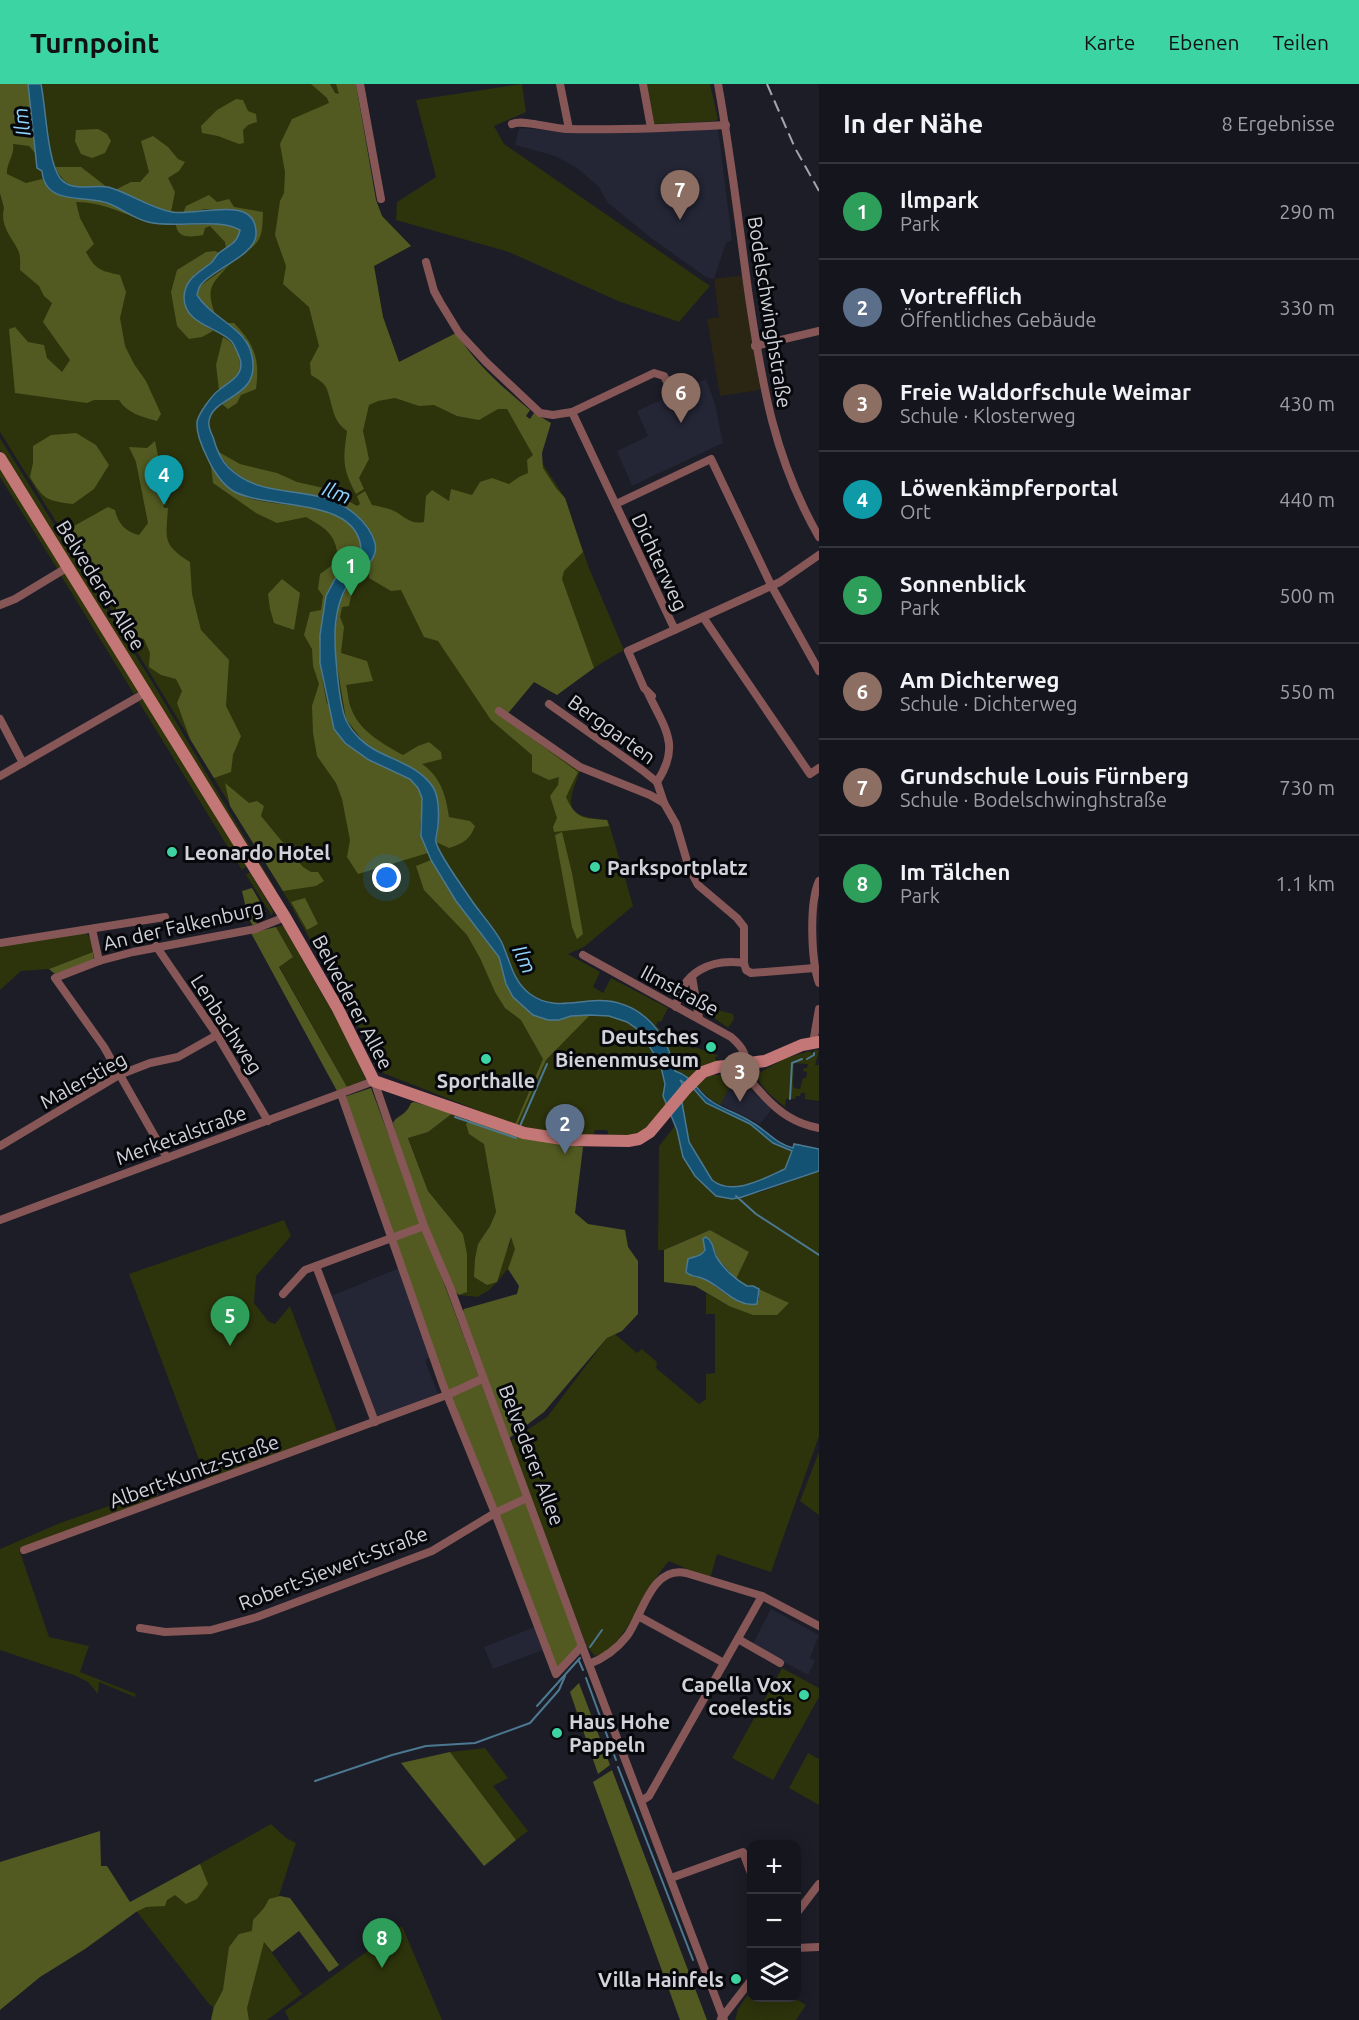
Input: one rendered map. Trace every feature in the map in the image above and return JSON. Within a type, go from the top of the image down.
[{"type":"street","points":[[360,84],[381,199]]},
{"type":"street","points":[[560,84],[569,129]]},
{"type":"street","points":[[643,84],[651,128]]},
{"type":"street","name":"Bodelschwinghstraße","points":[[718,84],[726,125],[755,346],[776,439],[796,490],[819,537]]},
{"type":"street","points":[[512,124],[521,121],[542,127],[569,129],[726,125]]},
{"type":"street","points":[[426,262],[434,291],[459,333],[537,411],[553,415],[572,412],[654,373],[664,376],[674,396]]},
{"type":"street","points":[[755,346],[819,331]]},
{"type":"street","name":"Dichterweg","points":[[572,412],[675,630],[628,651],[668,735],[670,751],[657,782]]},
{"type":"street","name":"Belvederer Allee","points":[[0,458],[285,917],[338,1008],[374,1081],[424,1226],[450,1287],[482,1379],[722,2019]]},
{"type":"street","points":[[616,504],[711,459],[771,585],[819,671]]},
{"type":"street","points":[[675,630],[780,582],[819,555]]},
{"type":"street","points":[[0,605],[15,599],[68,567]]},
{"type":"street","points":[[703,617],[810,774],[819,768]]},
{"type":"street","points":[[0,776],[145,693]]},
{"type":"street","name":"Berggarten","points":[[549,704],[657,782]]},
{"type":"street","points":[[499,711],[580,767],[650,795],[664,803]]},
{"type":"street","points":[[0,719],[23,763]]},
{"type":"street","points":[[657,782],[664,803],[676,824],[689,868],[698,885],[737,918],[744,927],[746,970],[751,973],[815,968]]},
{"type":"street","points":[[819,881],[815,891],[813,958],[819,983]]},
{"type":"street","points":[[0,944],[165,917]]},
{"type":"street","name":"An der Falkenburg","points":[[119,1075],[97,1035],[55,978],[99,961],[156,946],[255,929],[285,917]]},
{"type":"street","points":[[92,928],[99,961]]},
{"type":"street","name":"Lenbachweg","points":[[156,946],[217,1035],[268,1121]]},
{"type":"street","name":"Ilmstraße","points":[[583,955],[731,1037],[740,1044],[745,1052],[753,1084],[772,1105],[799,1123],[819,1128]]},
{"type":"street","points":[[676,1006],[682,987],[702,968],[712,963],[733,961],[744,963]]},
{"type":"street","points":[[692,977],[699,1018]]},
{"type":"street","points":[[374,1081],[514,1131],[550,1138],[611,1141],[639,1139],[650,1132],[696,1077],[703,1072],[717,1067],[765,1061],[795,1047],[816,1043],[819,1009]]},
{"type":"street","name":"Malerstieg","points":[[0,1146],[119,1075],[150,1063],[178,1056],[217,1035]]},
{"type":"street","points":[[119,1075],[167,1158]]},
{"type":"street","name":"Merketalstraße","points":[[0,1220],[374,1081]]},
{"type":"street","points":[[340,1094],[447,1395],[556,1674],[582,1646]]},
{"type":"street","points":[[283,1294],[305,1270],[424,1226]]},
{"type":"street","points":[[316,1266],[375,1422]]},
{"type":"street","name":"Albert-Kuntz-Straße","points":[[24,1550],[375,1422],[482,1379]]},
{"type":"street","name":"Robert-Siewert-Straße","points":[[140,1628],[165,1632],[211,1630],[257,1617],[432,1551],[495,1513],[527,1498]]},
{"type":"street","points":[[589,1664],[604,1658],[619,1645],[662,1577],[674,1572],[762,1596],[819,1626]]},
{"type":"street","points":[[641,1801],[649,1796],[762,1596]]},
{"type":"street","points":[[638,1616],[724,1663]]},
{"type":"street","points":[[738,1639],[780,1663]]},
{"type":"street","points":[[670,1878],[742,1852],[747,1864]]},
{"type":"street","points":[[801,1907],[819,1884]]},
{"type":"street","points":[[801,1947],[819,1947]]},
{"type":"street","points":[[722,2019],[747,1986]]},
{"type":"shaded area","points":[[519,128],[574,132],[718,128],[732,240],[726,243],[714,279],[706,277],[651,238],[608,203],[599,187],[577,168],[555,156],[515,145]]},
{"type":"shaded area","points":[[745,275],[760,390],[720,396],[707,319],[719,317],[714,279]]},
{"type":"shaded area","points":[[706,379],[715,404],[723,443],[632,486],[617,451],[648,436],[637,411]]},
{"type":"shaded area","points":[[713,1075],[735,1076],[772,1109],[760,1124],[710,1099]]},
{"type":"shaded area","points":[[399,1268],[431,1357],[425,1360],[438,1394],[376,1417],[331,1296]]},
{"type":"shaded area","points":[[771,1609],[819,1635],[810,1658],[815,1661],[808,1675],[752,1645]]},
{"type":"shaded area","points":[[535,1627],[543,1650],[493,1669],[484,1647]]},
{"type":"green space","points":[[0,84],[352,84],[376,200],[382,216],[411,246],[374,266],[383,317],[399,362],[507,409],[565,498],[589,568],[624,650],[589,671],[557,695],[534,682],[504,718],[580,771],[572,794],[572,808],[583,816],[608,820],[633,906],[584,947],[568,954],[600,972],[593,987],[603,993],[611,978],[668,1008],[661,1022],[658,1021],[656,1026],[671,1038],[694,1049],[695,1047],[719,1056],[715,1057],[715,1060],[722,1061],[689,1079],[675,1071],[666,1050],[630,1009],[621,1004],[608,1002],[562,1004],[538,999],[522,986],[505,951],[513,997],[590,1015],[609,1016],[627,1022],[640,1031],[661,1067],[665,1084],[663,1096],[667,1105],[648,1127],[634,1135],[609,1136],[607,1130],[595,1130],[593,1136],[557,1133],[515,1125],[383,1073],[288,900],[0,432]]},
{"type":"green space","points":[[0,84],[28,84],[37,155],[29,146],[13,144],[7,174],[26,183],[42,179],[51,191],[71,198],[97,200],[148,222],[104,206],[76,202],[80,218],[94,244],[86,252],[89,258],[100,269],[120,275],[126,292],[120,318],[125,346],[146,381],[161,414],[157,421],[140,416],[119,400],[94,400],[87,403],[15,393],[9,329],[15,327],[28,342],[44,345],[47,358],[62,372],[70,360],[43,322],[52,303],[44,296],[39,286],[20,270],[19,252],[3,220],[4,208],[0,193]]},
{"type":"green space","points":[[311,84],[330,84],[335,93],[339,94],[336,84],[356,84],[376,200],[382,216],[411,246],[374,266],[383,317],[399,362],[456,333],[490,374],[530,410],[526,416],[530,419],[534,413],[551,423],[542,453],[543,468],[565,498],[583,552],[564,571],[562,579],[594,668],[557,695],[534,682],[504,718],[578,772],[566,797],[570,805],[582,816],[607,820],[609,826],[554,832],[553,827],[557,818],[550,796],[558,785],[559,777],[549,780],[532,772],[532,755],[491,720],[438,641],[424,637],[401,590],[391,591],[369,578],[369,566],[375,552],[375,543],[370,532],[357,517],[331,500],[263,487],[249,482],[231,469],[217,451],[240,464],[328,489],[357,506],[360,504],[357,496],[365,491],[372,505],[392,510],[410,521],[419,523],[424,522],[426,496],[432,490],[449,501],[451,489],[472,495],[480,482],[492,478],[509,484],[528,473],[527,460],[533,455],[507,409],[498,409],[479,420],[457,416],[434,405],[419,406],[395,398],[378,401],[369,405],[363,431],[369,459],[359,478],[364,489],[356,494],[345,464],[347,431],[335,416],[326,387],[311,375],[310,363],[319,346],[309,307],[283,284],[286,266],[275,235],[280,201],[284,193],[285,172],[280,144],[292,119],[329,103],[327,98]]},
{"type":"green space","points":[[522,84],[526,112],[494,126],[504,144],[710,286],[679,322],[618,301],[509,252],[396,220],[397,202],[436,177],[416,100]]},
{"type":"green space","points":[[647,84],[710,84],[718,119],[654,124]]},
{"type":"green space","points":[[236,99],[243,100],[248,111],[256,114],[257,122],[248,125],[243,130],[244,143],[239,144],[202,133],[201,126],[217,110]]},
{"type":"green space","points":[[98,129],[107,134],[111,141],[105,153],[92,158],[81,154],[75,141],[76,130]]},
{"type":"green space","points":[[153,136],[168,147],[178,159],[185,162],[179,171],[168,178],[175,192],[171,212],[115,190],[131,182],[140,182],[149,172],[141,141]]},
{"type":"green space","points":[[55,167],[81,167],[108,188],[71,185],[60,176]]},
{"type":"green space","points":[[209,195],[217,202],[229,199],[234,207],[263,212],[260,237],[254,245],[243,254],[252,245],[239,211],[206,209],[183,213],[186,206]]},
{"type":"green space","points":[[176,225],[232,226],[240,230],[238,238],[226,249],[225,242],[210,226],[205,228],[203,235],[190,236],[179,233]]},
{"type":"green space","points":[[206,252],[219,253],[213,261],[194,275],[193,317],[213,331],[202,337],[189,339],[177,326],[171,292],[177,270]]},
{"type":"green space","points":[[229,265],[212,287],[211,298],[215,314],[202,304],[197,295],[200,286]]},
{"type":"green space","points":[[225,323],[234,323],[247,338],[254,353],[257,369],[256,389],[241,395],[237,403],[228,409],[222,404],[237,394],[246,339]]},
{"type":"green space","points":[[223,337],[233,346],[240,364],[238,374],[219,390],[216,365]]},
{"type":"green space","points":[[76,433],[96,445],[109,465],[94,489],[73,504],[57,502],[42,494],[30,477],[33,446],[51,435]]},
{"type":"green space","points":[[0,438],[151,680],[276,890],[273,890],[0,450]]},
{"type":"green space","points":[[155,441],[167,501],[163,504],[164,508],[168,508],[168,540],[174,550],[190,562],[192,594],[201,630],[229,660],[226,706],[241,736],[233,755],[231,772],[214,778],[190,739],[177,703],[182,691],[176,679],[161,675],[149,667],[150,653],[144,639],[130,636],[116,612],[116,600],[87,554],[72,539],[74,526],[108,507],[115,510],[123,527],[139,535],[148,523],[136,462],[129,447],[147,448]]},
{"type":"green space","points":[[211,466],[229,488],[246,497],[301,506],[337,515],[351,524],[360,537],[361,548],[342,570],[328,603],[322,627],[320,662],[326,699],[341,723],[371,761],[409,778],[418,787],[422,799],[420,830],[428,853],[358,874],[347,857],[350,840],[342,799],[336,783],[317,756],[312,706],[319,684],[313,666],[312,649],[304,635],[310,612],[321,610],[323,596],[318,589],[320,574],[338,561],[336,545],[325,529],[306,517],[277,523],[256,513],[213,483]]},
{"type":"green space","points":[[0,467],[62,567],[58,570],[0,477]]},
{"type":"green space","points":[[65,571],[139,691],[134,694],[60,574]]},
{"type":"green space","points":[[355,577],[349,606],[342,607],[340,617],[344,627],[341,653],[367,661],[373,681],[346,685],[350,705],[360,724],[366,730],[403,755],[429,742],[441,752],[442,759],[422,764],[434,775],[442,787],[449,817],[470,821],[475,826],[468,838],[449,848],[436,842],[439,822],[437,798],[366,745],[346,719],[335,653],[335,633],[339,603]]},
{"type":"green space","points":[[282,579],[300,593],[294,630],[274,623],[270,609],[268,594]]},
{"type":"green space","points":[[143,699],[247,866],[242,870],[139,702]]},
{"type":"green space","points":[[225,783],[249,803],[257,801],[264,806],[261,816],[303,867],[311,872],[318,872],[324,881],[316,886],[283,891],[230,806]]},
{"type":"green space","points":[[562,832],[583,934],[577,939],[572,927],[555,835]]},
{"type":"green space","points":[[431,860],[456,901],[499,957],[506,984],[548,1020],[590,1015],[546,1060],[517,1125],[515,1125],[543,1059],[521,1020],[505,1008],[495,992],[467,935],[424,890],[416,866]]},
{"type":"green space","points":[[250,872],[273,911],[272,916],[246,875]]},
{"type":"green space","points":[[252,888],[266,912],[254,916],[257,924],[253,926],[248,917],[242,891]]},
{"type":"green space","points":[[305,898],[318,924],[307,930],[291,902]]},
{"type":"green space","points":[[283,925],[342,1029],[366,1080],[347,1087],[279,966],[293,957],[276,927]]},
{"type":"green space","points":[[276,927],[293,957],[279,967],[347,1087],[337,1091],[251,933]]},
{"type":"green space","points":[[86,933],[90,938],[93,952],[49,969],[21,971],[0,990],[0,946]]},
{"type":"green space","points":[[93,952],[94,960],[55,974],[49,969]]},
{"type":"green space","points":[[714,1009],[733,1014],[734,1019],[728,1028],[706,1012]]},
{"type":"green space","points":[[814,1050],[819,1050],[815,1065],[819,1065],[819,1101],[805,1099],[805,1093],[801,1093],[795,1099],[786,1099],[785,1107],[768,1092],[758,1079],[757,1074],[786,1058],[810,1051],[814,1053]],"holes":[[[794,1063],[808,1064],[803,1071],[807,1072],[800,1089],[794,1088]]]},
{"type":"green space","points":[[713,1075],[735,1077],[720,1105],[697,1086],[702,1079]]},
{"type":"green space","points":[[371,1088],[579,1645],[556,1671],[448,1390],[344,1097]]},
{"type":"green space","points":[[693,1088],[706,1103],[750,1124],[773,1143],[793,1151],[785,1169],[758,1181],[739,1186],[720,1185],[712,1180],[689,1142],[682,1100]]},
{"type":"green space","points":[[414,1102],[453,1113],[428,1132],[408,1138],[428,1191],[463,1234],[467,1254],[467,1292],[459,1295],[450,1287],[424,1226],[393,1123]]},
{"type":"green space","points":[[453,1113],[470,1120],[469,1134],[484,1143],[496,1212],[478,1244],[509,1247],[511,1236],[516,1249],[508,1269],[488,1291],[477,1297],[459,1295],[467,1292],[463,1234],[428,1191],[408,1137],[428,1132]]},
{"type":"green space","points":[[470,1120],[526,1137],[583,1147],[575,1213],[588,1224],[625,1230],[628,1247],[638,1261],[638,1314],[622,1331],[607,1338],[544,1412],[508,1439],[461,1315],[464,1309],[517,1294],[519,1286],[508,1269],[515,1249],[511,1237],[497,1282],[487,1285],[474,1277],[478,1244],[496,1212],[484,1144],[469,1134],[466,1124]]},
{"type":"green space","points":[[675,1126],[683,1157],[689,1166],[732,1199],[761,1192],[819,1171],[819,1436],[771,1572],[717,1554],[710,1579],[669,1561],[660,1572],[626,1630],[606,1651],[595,1656],[587,1647],[509,1442],[547,1417],[607,1338],[615,1334],[637,1353],[642,1349],[657,1362],[656,1368],[699,1404],[706,1399],[706,1374],[715,1373],[715,1314],[706,1314],[706,1293],[729,1306],[788,1304],[736,1279],[749,1252],[710,1230],[664,1250],[658,1250],[659,1146]]},
{"type":"green space","points":[[284,1220],[291,1236],[256,1276],[254,1303],[269,1322],[275,1324],[290,1306],[337,1431],[207,1481],[129,1274]]},
{"type":"green space","points":[[710,1230],[749,1252],[736,1279],[718,1259],[711,1241],[704,1246],[705,1250],[701,1255],[688,1261],[686,1268],[694,1277],[705,1279],[727,1295],[747,1304],[759,1300],[759,1289],[789,1303],[777,1315],[753,1315],[729,1306],[695,1286],[664,1282],[664,1250]]},
{"type":"green space","points":[[819,1452],[819,1515],[800,1501]]},
{"type":"green space","points":[[158,1489],[158,1496],[154,1499],[19,1549],[49,1637],[89,1646],[80,1672],[136,1694],[135,1697],[99,1682],[98,1694],[88,1682],[74,1675],[0,1650],[0,1549],[60,1523]]},
{"type":"green space","points":[[782,1668],[819,1688],[819,1697],[773,1780],[732,1758]]},
{"type":"green space","points":[[579,1683],[610,1765],[598,1774],[570,1692]]},
{"type":"green space","points":[[485,1748],[508,1778],[493,1786],[528,1831],[516,1840],[450,1752]]},
{"type":"green space","points":[[450,1752],[516,1840],[484,1866],[401,1763]]},
{"type":"green space","points":[[808,1753],[819,1759],[819,1805],[789,1788]]},
{"type":"green space","points":[[612,1770],[707,2020],[680,2020],[593,1782]]},
{"type":"green space","points":[[271,1824],[286,1838],[296,1843],[264,1942],[302,1994],[267,2020],[249,2020],[247,2009],[211,2020],[213,2007],[130,1903]]},
{"type":"green space","points":[[100,1831],[101,1866],[107,1866],[130,1902],[200,1864],[208,1884],[197,1899],[186,1904],[175,1895],[167,1900],[165,1906],[146,1907],[136,1912],[85,1949],[40,1977],[0,2010],[0,1862]]},
{"type":"green space","points":[[280,1896],[290,1898],[339,1965],[329,1972],[299,1931],[272,1952],[264,1942],[247,2008],[249,2020],[211,2020],[214,2007],[223,1990],[229,1947],[239,1934],[252,1931],[253,1920],[269,1899]]},
{"type":"green space","points":[[402,1926],[442,2020],[289,2020],[285,2011]]},
{"type":"green space","points":[[747,1996],[747,2002],[801,2002],[806,2005],[796,2020],[735,2020],[738,2009]]},
{"type":"water","points":[[28,84],[41,84],[52,159],[60,178],[65,183],[76,187],[108,187],[172,212],[236,210],[247,214],[254,222],[256,235],[254,243],[248,250],[205,280],[199,287],[197,295],[203,303],[236,330],[249,346],[252,356],[253,370],[250,381],[212,413],[209,427],[223,460],[242,478],[258,485],[308,494],[341,504],[359,518],[372,535],[375,543],[374,555],[345,589],[336,623],[338,679],[346,720],[355,734],[368,745],[415,770],[433,787],[438,806],[436,840],[438,847],[460,884],[501,941],[515,976],[524,989],[537,998],[551,1003],[606,1001],[634,1010],[656,1029],[671,1055],[675,1071],[687,1077],[711,1101],[758,1126],[782,1144],[793,1148],[794,1144],[819,1149],[819,1171],[742,1197],[732,1199],[716,1196],[695,1176],[683,1157],[677,1130],[663,1096],[665,1084],[661,1067],[640,1031],[627,1022],[609,1016],[571,1016],[559,1020],[548,1020],[533,1015],[513,997],[506,984],[499,957],[456,901],[431,860],[421,836],[422,798],[418,788],[410,779],[369,760],[345,743],[334,729],[320,663],[320,635],[326,596],[335,579],[361,550],[356,533],[346,521],[330,513],[235,492],[226,486],[215,472],[200,440],[197,422],[200,414],[216,392],[235,378],[241,365],[232,342],[190,314],[184,297],[185,291],[193,277],[235,241],[240,230],[220,224],[159,224],[143,221],[110,204],[59,195],[51,190],[45,182],[42,171],[37,168]],"holes":[[[680,1080],[693,1088],[706,1103],[750,1124],[773,1143],[792,1151],[785,1169],[758,1181],[739,1186],[729,1187],[712,1180],[689,1142]]]},
{"type":"water","points":[[706,1237],[712,1244],[717,1258],[730,1274],[747,1286],[759,1289],[757,1304],[742,1303],[710,1282],[686,1272],[688,1259],[700,1255],[705,1250],[703,1239]]},
{"type":"waterway","points":[[807,1059],[814,1053]]},
{"type":"waterway","points":[[790,1099],[792,1063],[802,1059]]},
{"type":"waterway","points":[[520,1126],[547,1064]]},
{"type":"waterway","points":[[455,1117],[516,1138]]},
{"type":"waterway","points":[[736,1196],[756,1214],[819,1255]]},
{"type":"waterway","points":[[590,1647],[602,1630]]},
{"type":"waterway","points":[[537,1706],[580,1658]]},
{"type":"waterway","points":[[579,1661],[583,1670]]},
{"type":"waterway","points":[[315,1781],[392,1755],[426,1746],[475,1743],[530,1723],[559,1690],[565,1676]]},
{"type":"waterway","points":[[586,1678],[616,1760]]},
{"type":"waterway","points":[[618,1767],[693,1960]]},
{"type":"railway","points":[[767,84],[795,148],[819,191]]},
{"type":"place","name":"Grundschule Louis Fürnberg","points":[[680,220]]},
{"type":"place","name":"Am Dichterweg","points":[[681,423]]},
{"type":"place","name":"Löwenkämpferportal","points":[[164,505]]},
{"type":"place","name":"Ilmpark","points":[[351,596]]},
{"type":"place","name":"Leonardo Hotel","points":[[172,852]]},
{"type":"place","name":"Parksportplatz","points":[[595,867]]},
{"type":"place","name":"Deutsches Bienenmuseum","points":[[711,1047]]},
{"type":"place","name":"Sporthalle","points":[[486,1059]]},
{"type":"place","name":"Freie Waldorfschule Weimar","points":[[740,1102]]},
{"type":"place","name":"Vortrefflich","points":[[565,1154]]},
{"type":"place","name":"Sonnenblick","points":[[230,1346]]},
{"type":"place","name":"Capella Vox coelestis","points":[[804,1695]]},
{"type":"place","name":"Haus Hohe Pappeln","points":[[557,1733]]},
{"type":"place","name":"Im Tälchen","points":[[382,1968]]},
{"type":"place","name":"Villa Hainfels","points":[[736,1979]]},
{"type":"water label","name":"Ilm","points":[[21,122]]},
{"type":"water label","name":"Ilm","points":[[337,492]]},
{"type":"water label","name":"Ilm","points":[[525,959]]}]
